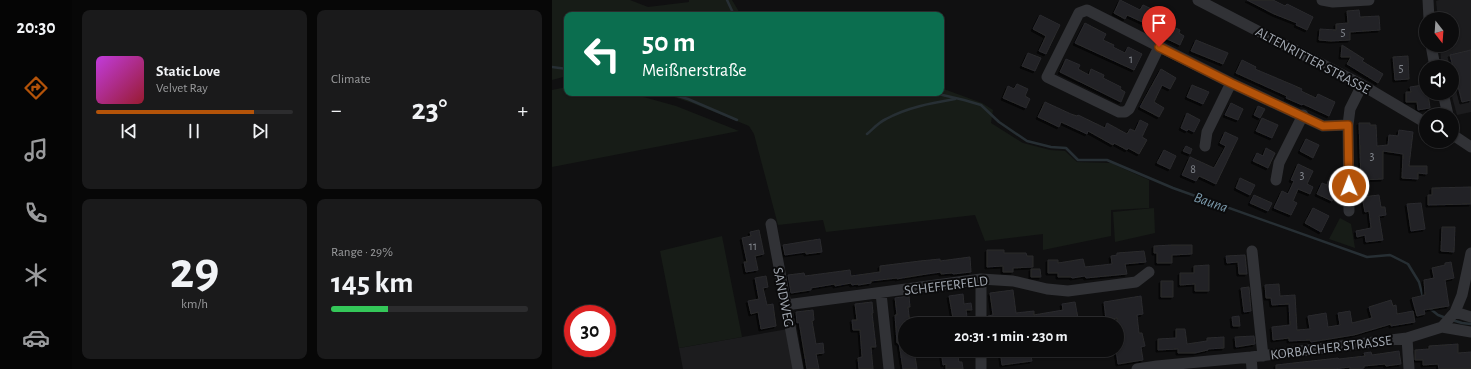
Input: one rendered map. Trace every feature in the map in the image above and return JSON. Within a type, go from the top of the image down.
[{"type":"street","name":"ALTENRITTER STRASSE","points":[[1198,0],[1362,85],[1419,119]]},
{"type":"street","points":[[1322,0],[1333,2],[1369,0]]},
{"type":"street","points":[[1428,0],[1429,12]]},
{"type":"street","points":[[1159,47],[1129,109],[1125,112],[1119,112],[1047,77],[1079,13],[1087,10],[1231,83],[1303,115],[1323,126],[1348,125]]},
{"type":"street","points":[[1205,146],[1207,132],[1231,83]]},
{"type":"street","points":[[1349,211],[1348,125],[1350,109],[1362,85]]},
{"type":"street","points":[[1276,180],[1279,163],[1303,115]]},
{"type":"street","points":[[1459,139],[1471,147]]},
{"type":"street","name":"SANDWEG","points":[[771,224],[798,369]]},
{"type":"street","points":[[1252,251],[1263,356]]},
{"type":"street","points":[[1442,327],[1455,312],[1462,295],[1471,253]]},
{"type":"street","name":"SCHEFFERFELD","points":[[786,305],[980,279],[1013,281],[1047,289],[1068,291],[1136,282],[1149,272]]},
{"type":"street","points":[[980,279],[980,317]]},
{"type":"street","points":[[882,293],[889,369]]},
{"type":"street","points":[[1455,312],[1471,318]]},
{"type":"street","points":[[1442,327],[1471,332]]},
{"type":"street","name":"KORBACHER STRASSE","points":[[1137,369],[1251,358],[1407,338],[1442,327]]},
{"type":"street","points":[[1407,338],[1409,369]]},
{"type":"street","points":[[980,357],[980,369]]},
{"type":"street","points":[[1251,358],[1252,369]]},
{"type":"shaded area","points":[[552,0],[630,0],[648,7],[689,2],[689,0],[732,0],[739,12],[564,12],[564,77],[552,80]]},
{"type":"shaded area","points":[[1471,0],[1471,112],[1459,115],[1459,108],[1455,108],[1453,100],[1459,100],[1459,60],[1441,60],[1440,52],[1459,52],[1459,12],[1437,12],[1436,1]]},
{"type":"shaded area","points":[[564,88],[564,96],[640,96],[676,106],[739,131],[552,167],[552,90]]},
{"type":"shaded area","points":[[944,89],[982,103],[993,110],[991,123],[1023,143],[1050,150],[1065,151],[1077,162],[1111,163],[1149,180],[1149,208],[1111,210],[1111,236],[1043,250],[1043,234],[985,241],[975,215],[826,232],[823,220],[778,225],[754,134],[749,126],[671,96],[944,96]]},
{"type":"shaded area","points":[[1154,208],[1155,233],[1115,242],[1113,212]]},
{"type":"shaded area","points":[[1340,218],[1351,224],[1355,248],[1329,239]]},
{"type":"shaded area","points":[[722,236],[742,337],[679,348],[660,251]]},
{"type":"shaded area","points":[[788,329],[796,369],[683,369],[679,348]]},
{"type":"building","points":[[1120,0],[1140,10],[1143,5],[1156,11],[1149,25],[1127,15],[1125,19],[1114,13]]},
{"type":"building","points":[[1247,0],[1273,0],[1285,6],[1287,4],[1313,17],[1307,30],[1296,25],[1297,23],[1274,14]]},
{"type":"building","points":[[1359,10],[1360,17],[1379,16],[1380,30],[1350,32],[1350,40],[1319,40],[1320,29],[1336,30],[1336,24],[1348,23],[1347,11]]},
{"type":"building","points":[[1040,15],[1060,25],[1046,54],[1039,51],[1046,36],[1033,29]]},
{"type":"building","points":[[1157,20],[1166,24],[1167,20],[1173,23],[1171,26],[1180,30],[1179,33],[1184,36],[1180,45],[1165,38],[1168,31],[1155,25]]},
{"type":"building","points":[[1085,23],[1106,34],[1103,40],[1114,45],[1113,47],[1125,53],[1128,47],[1142,54],[1134,70],[1075,43]]},
{"type":"building","points":[[1196,40],[1228,53],[1223,64],[1191,51]]},
{"type":"building","points":[[1342,45],[1364,59],[1362,61],[1383,74],[1378,83],[1347,64],[1351,57],[1341,57]]},
{"type":"building","points":[[1471,50],[1471,100],[1462,102],[1459,90],[1459,60],[1451,60],[1450,55]]},
{"type":"building","points":[[1028,53],[1041,58],[1035,71],[1022,66]]},
{"type":"building","points":[[1408,56],[1409,79],[1395,80],[1393,57]]},
{"type":"building","points":[[1066,59],[1080,65],[1078,69],[1089,75],[1091,69],[1104,75],[1103,78],[1121,87],[1120,89],[1125,92],[1121,102],[1060,72]]},
{"type":"building","points":[[1242,60],[1256,67],[1255,69],[1302,89],[1301,91],[1316,98],[1318,94],[1335,102],[1329,116],[1286,98],[1287,96],[1236,73]]},
{"type":"building","points":[[1161,69],[1176,78],[1170,89],[1162,85],[1154,102],[1164,108],[1159,117],[1140,107]]},
{"type":"building","points":[[1017,84],[1028,89],[1025,96],[1030,99],[1026,108],[1003,98],[1008,86],[1014,89]]},
{"type":"building","points":[[1192,85],[1209,92],[1203,104],[1187,97]]},
{"type":"building","points":[[1419,86],[1419,100],[1429,100],[1430,108],[1419,108],[1418,110],[1417,102],[1406,102],[1406,92],[1411,92],[1410,87]]},
{"type":"building","points":[[1045,102],[1105,128],[1107,123],[1127,134],[1130,129],[1135,131],[1140,120],[1148,124],[1142,137],[1147,140],[1139,154],[1114,143],[1113,145],[1088,131],[1087,134],[1061,122],[1059,127],[1038,117]]},
{"type":"building","points":[[1231,103],[1243,109],[1238,120],[1225,115]]},
{"type":"building","points":[[1258,106],[1265,109],[1260,118],[1254,115]]},
{"type":"building","points":[[1187,113],[1200,120],[1194,132],[1181,128]]},
{"type":"building","points":[[1262,118],[1278,125],[1272,138],[1256,131]]},
{"type":"building","points":[[1359,123],[1370,123],[1370,125],[1376,125],[1377,146],[1388,145],[1389,135],[1398,136],[1399,130],[1413,132],[1409,166],[1427,166],[1427,174],[1418,173],[1418,179],[1402,178],[1403,154],[1383,151],[1383,179],[1361,180]]},
{"type":"building","points":[[1225,132],[1238,138],[1216,184],[1199,176],[1196,181],[1182,175],[1190,157],[1214,168],[1226,146],[1220,143]]},
{"type":"building","points":[[1306,139],[1319,145],[1313,158],[1300,151]]},
{"type":"building","points":[[1186,146],[1192,149],[1190,154],[1183,151]]},
{"type":"building","points":[[1266,148],[1275,153],[1268,168],[1253,161],[1257,153],[1263,156]]},
{"type":"building","points":[[1164,150],[1176,156],[1170,169],[1157,163]]},
{"type":"building","points":[[1298,164],[1313,171],[1307,184],[1313,187],[1310,194],[1298,189],[1293,201],[1297,203],[1291,215],[1274,208],[1282,191],[1288,194],[1294,181],[1291,180]]},
{"type":"building","points":[[1240,178],[1255,185],[1250,195],[1236,188]]},
{"type":"building","points":[[1328,181],[1340,186],[1332,201],[1317,194],[1322,183],[1327,185]]},
{"type":"building","points":[[1471,187],[1471,204],[1428,205],[1428,195],[1432,195],[1432,188]]},
{"type":"building","points":[[1254,195],[1272,203],[1268,211],[1250,203]]},
{"type":"building","points":[[1379,195],[1381,207],[1385,207],[1386,215],[1379,216],[1383,240],[1366,242],[1365,235],[1357,237],[1356,231],[1371,228],[1369,211],[1365,212],[1362,197]]},
{"type":"building","points":[[1421,203],[1425,229],[1411,231],[1407,204]]},
{"type":"building","points":[[1313,208],[1329,216],[1321,232],[1305,223]]},
{"type":"building","points":[[1442,227],[1455,227],[1454,252],[1441,251]]},
{"type":"building","points":[[759,230],[764,254],[755,256],[758,270],[746,272],[744,262],[747,262],[742,238],[751,236],[750,232]]},
{"type":"building","points":[[820,239],[822,252],[806,254],[806,252],[785,255],[783,245]]},
{"type":"building","points":[[1192,245],[1192,254],[1172,255],[1172,263],[1157,263],[1157,253],[1154,253],[1154,246]]},
{"type":"building","points":[[987,250],[1004,250],[1004,253],[1026,253],[1027,256],[1033,256],[1033,267],[1013,268],[1013,272],[1003,272],[1003,266],[987,267]]},
{"type":"building","points":[[1144,251],[1146,262],[1125,264],[1127,274],[1072,278],[1058,277],[1058,273],[1048,273],[1048,260],[1058,260],[1058,263],[1083,259],[1085,267],[1112,264],[1111,256],[1117,255],[1117,253]]},
{"type":"building","points":[[1245,255],[1247,274],[1239,274],[1238,262],[1227,263],[1226,256]]},
{"type":"building","points":[[970,257],[971,272],[941,274],[941,272],[897,279],[871,281],[871,283],[858,285],[852,285],[851,283],[835,286],[835,284],[791,293],[788,275],[804,273],[805,276],[850,270],[851,276],[880,272],[880,266]]},
{"type":"building","points":[[1451,262],[1454,278],[1445,280],[1449,306],[1424,310],[1425,314],[1417,316],[1412,298],[1425,295],[1424,280],[1434,278],[1432,268]]},
{"type":"building","points":[[1209,265],[1209,291],[1195,291],[1195,284],[1180,285],[1180,273],[1194,273],[1194,266]]},
{"type":"building","points":[[1031,269],[1040,269],[1041,277],[1031,277]]},
{"type":"building","points":[[766,276],[768,287],[763,288],[767,305],[773,304],[776,326],[761,329],[758,312],[751,314],[748,301],[759,299],[755,278]]},
{"type":"building","points":[[1161,281],[1173,281],[1173,297],[1161,297]]},
{"type":"building","points":[[1279,284],[1280,296],[1295,295],[1297,330],[1310,329],[1308,316],[1326,313],[1328,327],[1340,325],[1338,313],[1350,311],[1352,323],[1372,318],[1369,307],[1391,300],[1393,306],[1396,305],[1397,314],[1413,311],[1415,322],[1391,326],[1391,324],[1354,335],[1311,342],[1310,340],[1289,341],[1289,338],[1273,340],[1272,327],[1290,325],[1289,304],[1272,305],[1271,298],[1266,298],[1265,285]]},
{"type":"building","points":[[1249,287],[1251,311],[1244,312],[1241,288]]},
{"type":"building","points":[[1013,290],[1016,313],[1034,311],[1034,315],[1063,310],[1062,304],[1075,302],[1078,317],[988,317],[993,315],[990,293]]},
{"type":"building","points":[[963,294],[964,304],[971,303],[972,310],[966,310],[967,317],[953,317],[949,296]]},
{"type":"building","points":[[909,296],[910,307],[908,307],[909,317],[898,317],[898,343],[895,315],[897,315],[895,298]]},
{"type":"building","points":[[1141,296],[1143,314],[1137,315],[1139,333],[1142,333],[1145,346],[1141,347],[1143,360],[1118,364],[1117,357],[1124,357],[1124,317],[1106,317],[1104,302]]},
{"type":"building","points":[[872,302],[876,347],[871,347],[873,369],[859,369],[858,358],[862,357],[860,330],[853,330],[852,320],[857,320],[855,304]]},
{"type":"building","points":[[813,310],[814,320],[812,321],[816,344],[823,343],[824,353],[816,354],[819,369],[807,369],[796,312]]},
{"type":"building","points":[[1239,316],[1240,326],[1233,326],[1232,317]]},
{"type":"building","points":[[1176,329],[1185,329],[1187,344],[1207,341],[1207,338],[1224,337],[1224,348],[1208,349],[1195,353],[1178,353],[1178,349],[1158,350],[1158,339],[1176,338]]},
{"type":"building","points":[[1254,336],[1255,344],[1236,347],[1235,337]]},
{"type":"building","points":[[1458,344],[1458,353],[1471,352],[1471,369],[1439,369],[1438,364],[1423,365],[1423,360],[1415,360],[1415,350],[1429,349],[1429,346]]},
{"type":"building","points":[[1399,351],[1401,364],[1364,366],[1364,368],[1358,369],[1350,369],[1350,367],[1334,369],[1276,369],[1276,365],[1365,356],[1364,353],[1371,352],[1372,355]]},
{"type":"building","points":[[901,357],[915,357],[917,369],[903,369]]},
{"type":"building","points":[[942,357],[958,357],[959,362],[962,362],[963,369],[946,369],[946,364],[943,365]]},
{"type":"building","points":[[1001,357],[1031,357],[1032,361],[1002,365]]},
{"type":"waterway","name":"Bauna","points":[[727,0],[733,12]]},
{"type":"waterway","points":[[552,67],[564,69]]},
{"type":"waterway","name":"Bauna","points":[[944,95],[981,105],[999,122],[1027,141],[1051,147],[1066,148],[1078,160],[1107,160],[1173,188],[1367,257],[1390,255],[1408,264],[1419,282],[1423,297]]},
{"type":"waterway","points":[[678,96],[737,120]]},
{"type":"waterway","points":[[867,134],[883,120],[903,111],[955,99]]},
{"type":"waterway","name":"Bauna","points":[[1428,307],[1438,315],[1446,318]]},
{"type":"waterway","name":"Bauna","points":[[1452,320],[1471,324]]},
{"type":"route","points":[[1159,47],[1231,83],[1303,115],[1323,126],[1348,125],[1349,186]]}]
